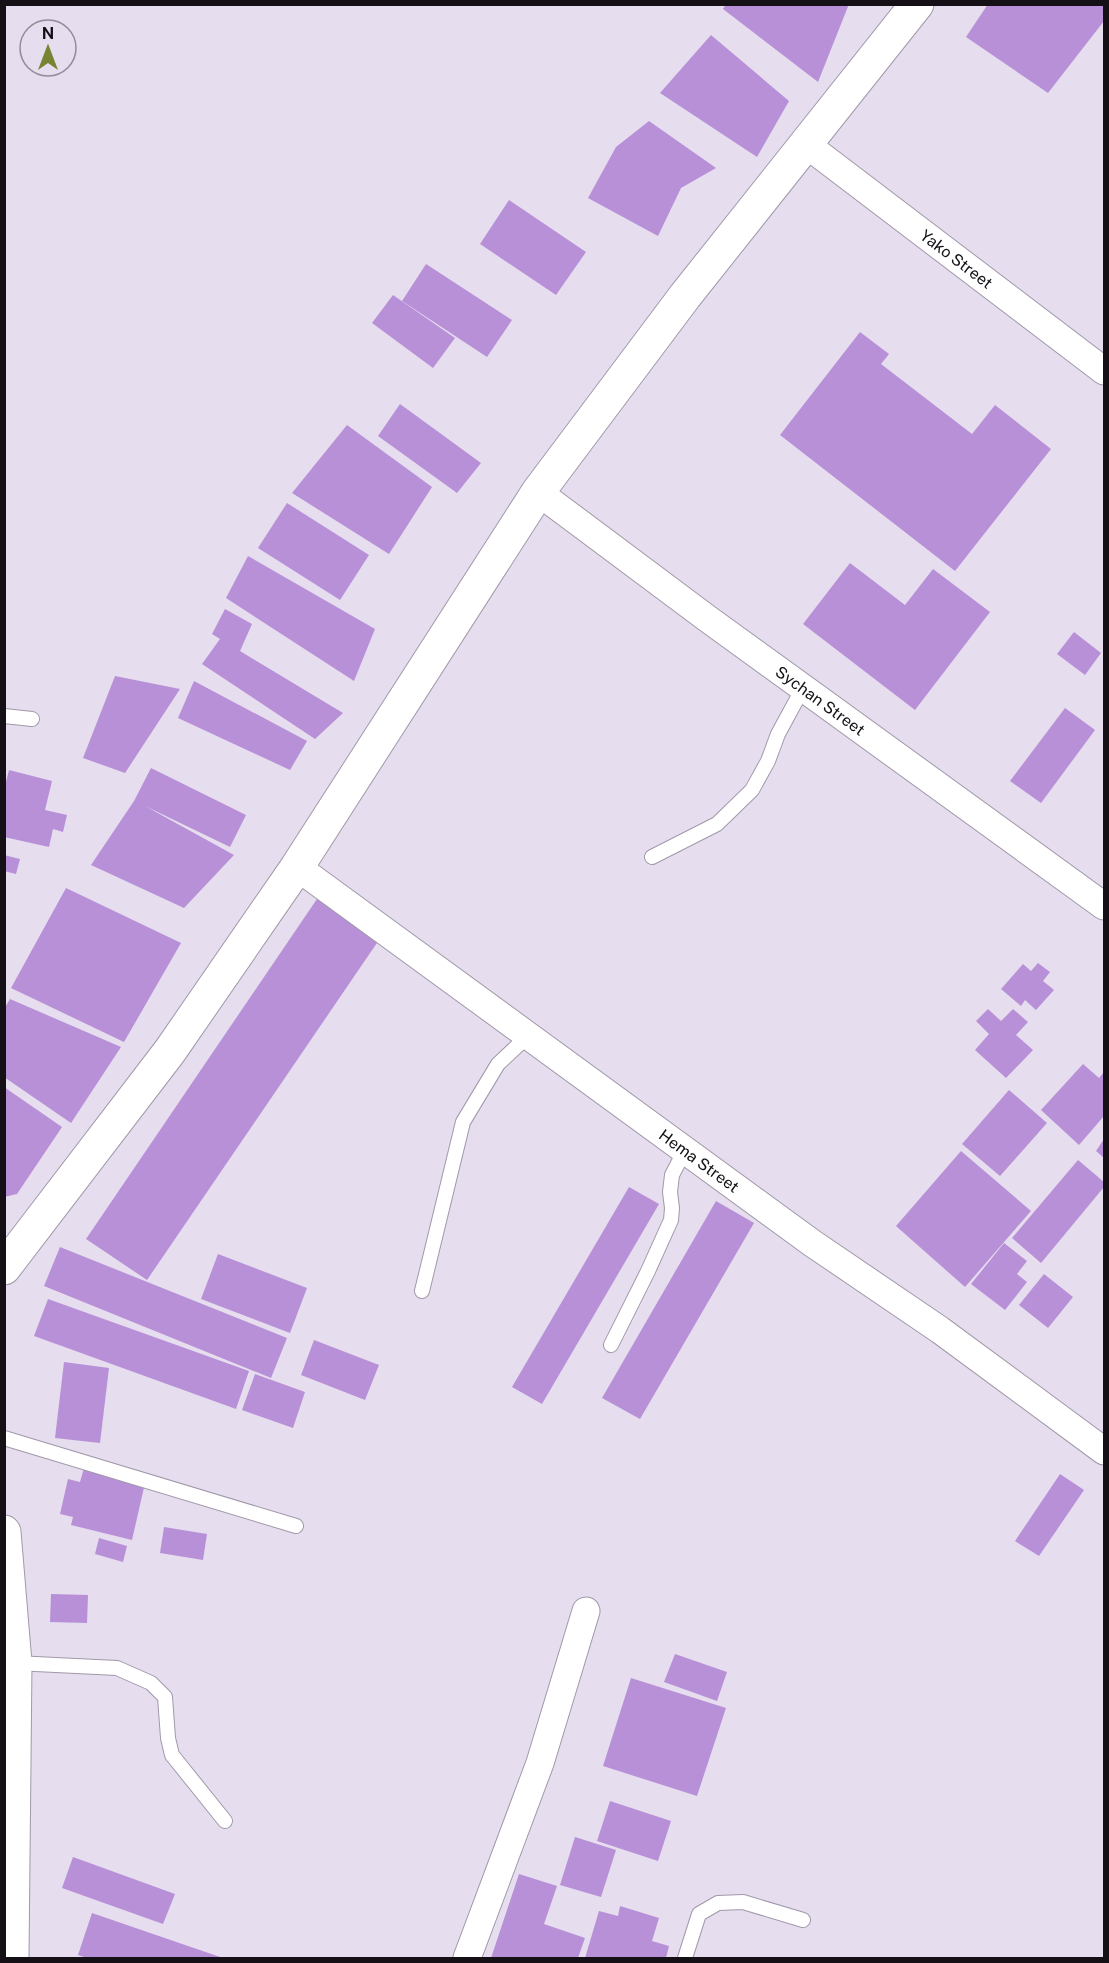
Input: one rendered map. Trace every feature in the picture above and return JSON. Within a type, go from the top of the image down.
[{"type":"main road","points":[[4,1268],[170,1051],[297,867],[538,492],[685,296],[807,145],[913,6]]},
{"type":"main road","points":[[4,1532],[15,1663],[12,1959]]},
{"type":"street","name":"Yako Street","points":[[807,145],[1104,371]]},
{"type":"street","name":"Sychan Street","points":[[538,492],[1104,906]]},
{"type":"street","name":"Hema Street","points":[[297,867],[812,1243],[949,1337],[1104,1451]]},
{"type":"street","points":[[467,1959],[540,1762],[586,1611]]},
{"type":"lane","points":[[652,857],[717,824],[752,790],[768,761],[777,734],[803,688]]},
{"type":"lane","points":[[4,716],[32,719]]},
{"type":"lane","points":[[422,1291],[464,1122],[498,1064],[528,1036]]},
{"type":"lane","points":[[610,1345],[671,1220],[672,1175],[685,1150]]},
{"type":"lane","points":[[4,1438],[297,1526]]},
{"type":"lane","points":[[15,1663],[117,1668],[151,1683],[165,1697],[168,1738],[172,1755],[225,1821]]},
{"type":"lane","points":[[685,1959],[699,1914],[718,1903],[743,1902],[803,1920]]},
{"type":"building","points":[[726,4],[849,4],[818,82],[723,9]]},
{"type":"building","points":[[988,4],[1104,4],[1104,21],[1048,93],[966,37]]},
{"type":"building","points":[[711,35],[789,101],[757,157],[660,93]]},
{"type":"building","points":[[649,121],[716,168],[681,188],[658,236],[588,198],[616,147]]},
{"type":"building","points":[[509,200],[586,252],[556,295],[480,244]]},
{"type":"building","points":[[426,264],[512,320],[487,357],[402,301]]},
{"type":"building","points":[[393,295],[455,338],[433,368],[372,323]]},
{"type":"building","points":[[860,332],[889,354],[881,364],[972,434],[995,405],[1051,449],[955,571],[780,435]]},
{"type":"building","points":[[400,404],[481,463],[457,493],[378,436]]},
{"type":"building","points":[[347,425],[432,487],[389,554],[292,493]]},
{"type":"building","points":[[287,503],[369,555],[340,600],[258,548]]},
{"type":"building","points":[[248,556],[375,629],[354,681],[226,598]]},
{"type":"building","points":[[850,563],[905,605],[933,569],[990,612],[915,710],[803,624]]},
{"type":"building","points":[[225,609],[252,624],[240,651],[343,713],[315,739],[202,664],[220,639],[212,634]]},
{"type":"building","points":[[1074,632],[1101,653],[1085,675],[1057,654]]},
{"type":"building","points":[[115,676],[180,689],[125,773],[83,758]]},
{"type":"building","points":[[194,681],[307,741],[290,770],[178,718]]},
{"type":"building","points":[[1065,708],[1095,730],[1041,803],[1010,781]]},
{"type":"building","points":[[151,768],[246,815],[230,847],[145,806],[234,855],[184,908],[91,865],[134,801]]},
{"type":"building","points":[[9,770],[52,781],[45,810],[67,815],[63,832],[53,829],[49,847],[4,837],[4,790]]},
{"type":"building","points":[[4,855],[20,859],[16,874],[4,871]]},
{"type":"building","points":[[66,888],[181,943],[124,1042],[11,988]]},
{"type":"building","points":[[319,896],[381,937],[147,1280],[86,1239]]},
{"type":"building","points":[[1038,963],[1050,972],[1043,981],[1054,990],[1036,1010],[1025,1000],[1021,1006],[1001,989],[1023,964],[1031,971]]},
{"type":"building","points":[[10,999],[121,1047],[71,1123],[4,1077],[4,1009]]},
{"type":"building","points":[[988,1009],[1001,1021],[1013,1009],[1028,1022],[1016,1035],[1033,1050],[1006,1078],[975,1050],[989,1034],[976,1021]]},
{"type":"building","points":[[1083,1064],[1099,1078],[1104,1072],[1104,1116],[1079,1145],[1041,1110]]},
{"type":"building","points":[[4,1087],[62,1127],[17,1194],[4,1197]]},
{"type":"building","points":[[1009,1090],[1047,1123],[1000,1176],[962,1144]]},
{"type":"building","points":[[1104,1139],[1104,1158],[1096,1151]]},
{"type":"building","points":[[961,1151],[1031,1211],[965,1287],[896,1226]]},
{"type":"building","points":[[1078,1160],[1104,1182],[1104,1187],[1041,1263],[1012,1238]]},
{"type":"building","points":[[629,1187],[659,1204],[542,1404],[512,1387]]},
{"type":"building","points":[[716,1201],[754,1223],[640,1419],[602,1398]]},
{"type":"building","points":[[1004,1243],[1027,1261],[1017,1274],[1027,1282],[1005,1310],[971,1284]]},
{"type":"building","points":[[60,1247],[287,1338],[271,1378],[44,1286]]},
{"type":"building","points":[[218,1254],[307,1288],[290,1333],[201,1299]]},
{"type":"building","points":[[1044,1274],[1073,1297],[1048,1328],[1019,1305]]},
{"type":"building","points":[[48,1299],[249,1371],[236,1409],[34,1336]]},
{"type":"building","points":[[314,1340],[379,1365],[365,1400],[301,1375]]},
{"type":"building","points":[[64,1362],[109,1368],[100,1443],[55,1438]]},
{"type":"building","points":[[255,1374],[305,1392],[293,1428],[242,1410]]},
{"type":"building","points":[[84,1468],[145,1483],[132,1540],[71,1525],[73,1517],[60,1514],[68,1479],[80,1482]]},
{"type":"building","points":[[1060,1474],[1084,1490],[1039,1556],[1015,1541]]},
{"type":"building","points":[[164,1527],[207,1534],[203,1560],[160,1553]]},
{"type":"building","points":[[99,1538],[127,1546],[123,1562],[95,1554]]},
{"type":"building","points":[[51,1594],[88,1595],[87,1623],[50,1622]]},
{"type":"building","points":[[675,1654],[727,1672],[717,1701],[664,1682]]},
{"type":"building","points":[[631,1678],[726,1708],[697,1796],[603,1766]]},
{"type":"building","points":[[610,1801],[671,1821],[658,1861],[597,1841]]},
{"type":"building","points":[[575,1837],[616,1850],[601,1897],[560,1885]]},
{"type":"building","points":[[73,1857],[175,1894],[163,1924],[62,1888]]},
{"type":"building","points":[[519,1874],[557,1886],[544,1924],[585,1938],[578,1958],[491,1958]]},
{"type":"building","points":[[620,1906],[659,1918],[652,1941],[669,1946],[666,1958],[585,1958],[599,1911],[618,1916]]},
{"type":"building","points":[[92,1913],[223,1958],[87,1958],[78,1955]]}]
